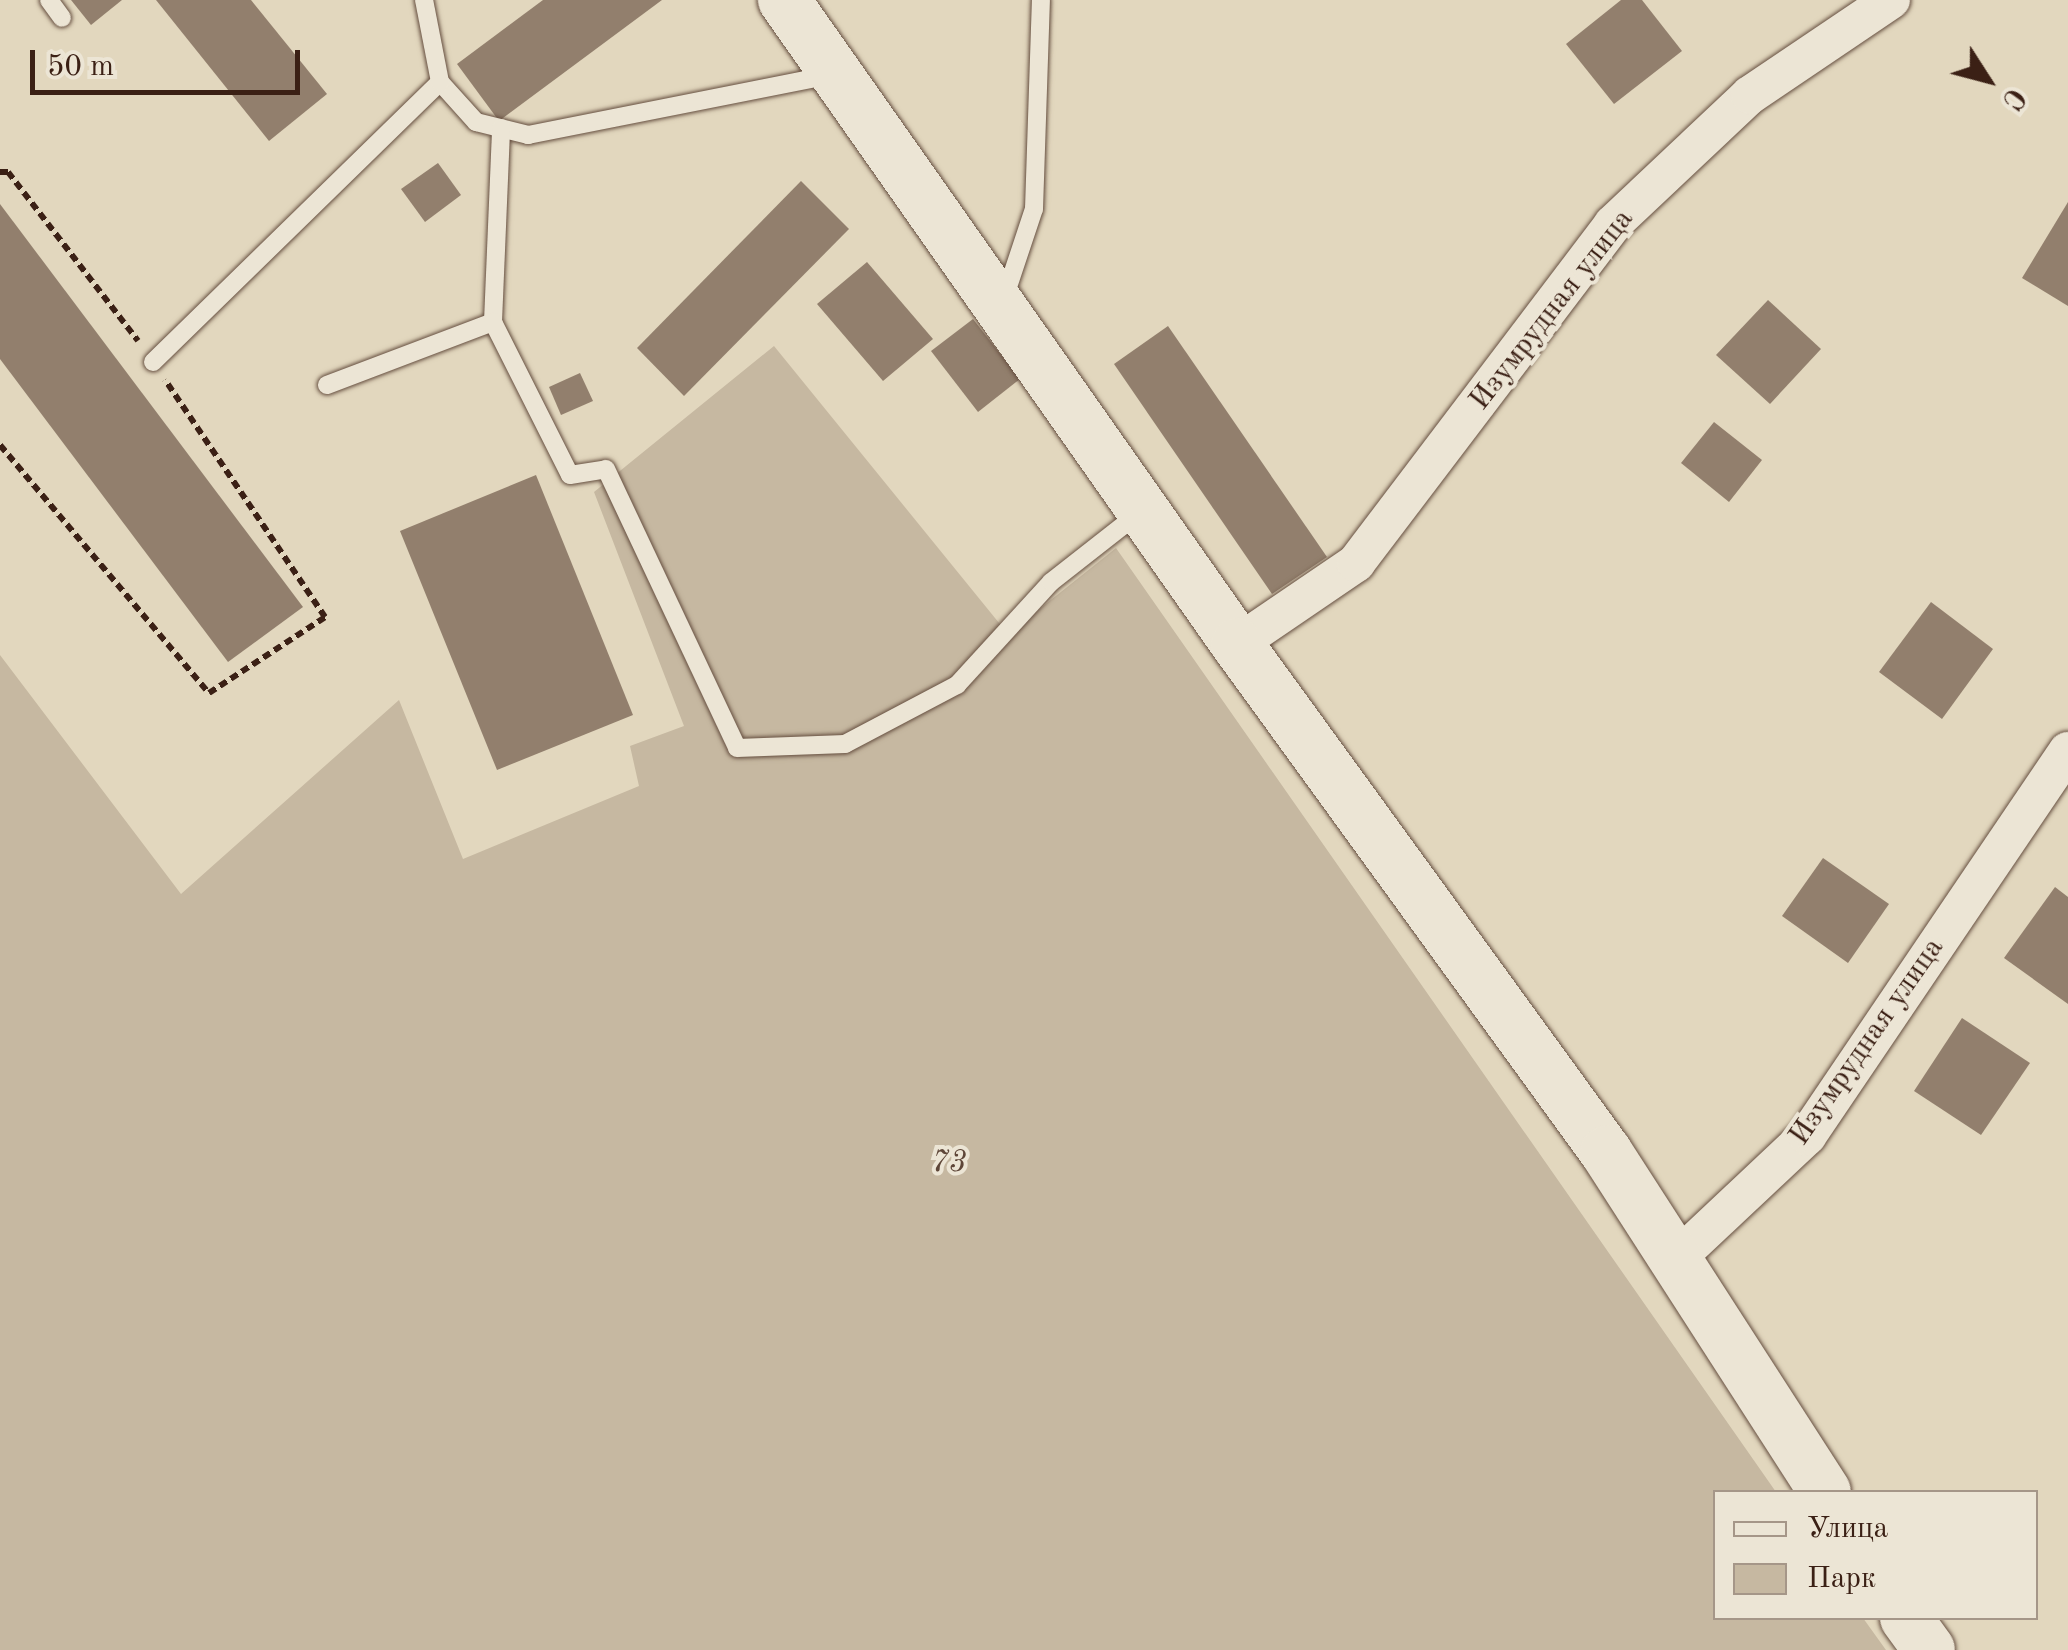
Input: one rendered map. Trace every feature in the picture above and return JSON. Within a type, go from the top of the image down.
[{"type":"street","points":[[784,0],[1237,644],[1606,1152],[1824,1490]]},
{"type":"street","name":"Изумрудная улица","points":[[1237,644],[1356,562],[1614,224],[1750,95],[1892,0]]},
{"type":"street","name":"Изумрудная улица","points":[[1674,1262],[1807,1136],[2068,751]]},
{"type":"street","points":[[1907,1620],[1929,1650]]},
{"type":"lane","points":[[49,0],[62,18]]},
{"type":"lane","points":[[424,0],[440,82],[476,122],[528,136],[836,74]]},
{"type":"lane","points":[[1000,311],[1034,209],[1041,0]]},
{"type":"lane","points":[[153,362],[440,82]]},
{"type":"lane","points":[[501,128],[492,322],[570,475],[606,469],[737,748],[845,744],[957,685],[1051,582],[1142,510]]},
{"type":"lane","points":[[327,385],[492,322]]},
{"type":"path","points":[[0,172],[8,172],[153,362],[325,616],[209,693],[0,445]]},
{"type":"green space","name":"73","points":[[774,346],[1008,634],[1116,548],[1775,1490],[1713,1490],[1713,1620],[1864,1620],[1886,1650],[0,1650],[0,655],[181,894],[399,700],[463,859],[639,786],[630,746],[684,726],[594,492]]},
{"type":"building","points":[[71,0],[122,0],[91,25]]},
{"type":"building","points":[[156,0],[251,0],[327,94],[269,141]]},
{"type":"building","points":[[543,0],[662,0],[499,121],[457,64]]},
{"type":"building","points":[[1621,0],[1642,0],[1682,51],[1614,104],[1566,44]]},
{"type":"building","points":[[438,163],[461,195],[425,222],[401,189]]},
{"type":"building","points":[[801,181],[849,229],[684,396],[637,348]]},
{"type":"building","points":[[2068,202],[2068,306],[2022,278]]},
{"type":"building","points":[[0,204],[303,607],[228,662],[0,359]]},
{"type":"building","points":[[867,262],[933,339],[883,381],[817,304]]},
{"type":"building","points":[[1768,300],[1821,349],[1770,404],[1716,355]]},
{"type":"building","points":[[973,319],[1020,379],[978,412],[931,351]]},
{"type":"building","points":[[1168,326],[1327,557],[1272,594],[1114,364]]},
{"type":"building","points":[[580,373],[593,401],[561,415],[549,387]]},
{"type":"building","points":[[1714,422],[1762,460],[1729,502],[1681,463]]},
{"type":"building","points":[[536,475],[633,715],[497,770],[400,531]]},
{"type":"building","points":[[1931,602],[1993,649],[1942,719],[1879,672]]},
{"type":"building","points":[[1823,858],[1889,904],[1848,963],[1782,916]]},
{"type":"building","points":[[2055,887],[2068,897],[2068,1004],[2004,958]]},
{"type":"building","points":[[1962,1018],[2030,1063],[1981,1135],[1914,1091]]}]
